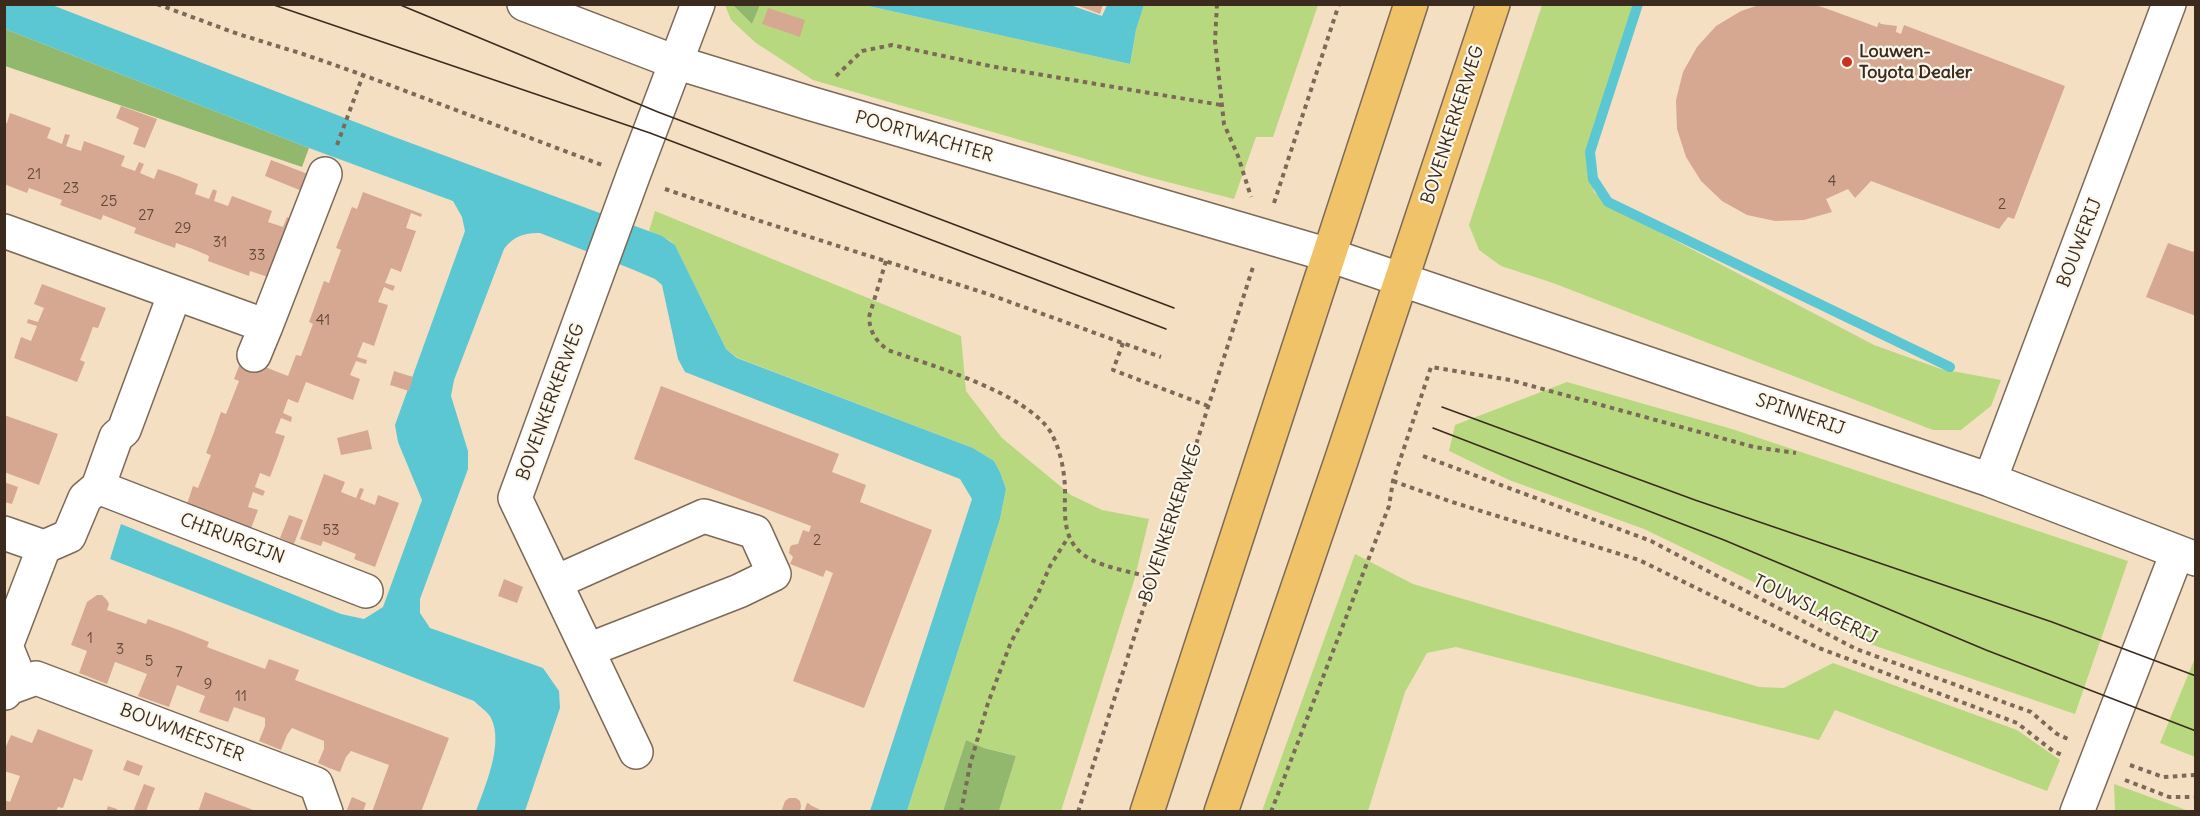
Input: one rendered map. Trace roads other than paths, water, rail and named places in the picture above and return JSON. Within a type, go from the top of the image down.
[{"type":"main road","points":[[1147,812],[1411,4]]},
{"type":"main road","name":"BOVENKERKERWEG","points":[[1221,812],[1402,280],[1493,4]]},
{"type":"street","name":"POORTWACHTER","points":[[524,4],[675,62],[1329,255]]},
{"type":"street","name":"BOVENKERKERWEG","points":[[636,753],[515,498],[675,62],[699,4]]},
{"type":"street","name":"BOUWERIJ","points":[[1990,480],[2169,4]]},
{"type":"street","points":[[4,231],[175,293],[260,341],[325,174]]},
{"type":"street","points":[[1329,255],[1402,280]]},
{"type":"street","name":"SPINNERIJ","points":[[1402,280],[1990,480],[2186,556]]},
{"type":"street","points":[[4,532],[44,547],[69,536],[85,498],[98,487],[116,437],[124,430],[175,293]]},
{"type":"street","name":"CHIRURGIJN","points":[[98,487],[366,591]]},
{"type":"street","points":[[556,582],[704,516],[755,532],[774,574],[739,591],[588,650]]},
{"type":"street","points":[[13,689],[6,646],[44,547]]},
{"type":"street","points":[[2077,812],[2186,556]]},
{"type":"street","name":"BOUWMEESTER","points":[[13,689],[36,678],[316,784],[326,812]]},
{"type":"water","points":[[4,5],[52,5],[389,135],[662,236],[675,245],[726,349],[737,358],[973,448],[994,461],[1006,489],[1000,519],[907,811],[870,811],[972,499],[960,479],[685,372],[678,359],[662,285],[655,279],[634,270],[540,233],[520,236],[504,249],[454,380],[451,396],[468,451],[468,469],[420,599],[420,613],[430,628],[543,668],[559,691],[560,708],[525,811],[476,811],[492,765],[495,740],[491,718],[474,701],[110,559],[121,524],[341,614],[364,619],[383,607],[422,500],[398,442],[395,425],[465,231],[462,217],[453,201],[309,148],[5,29]]},
{"type":"water","points":[[864,5],[1070,5],[1102,16],[1107,5],[1144,5],[1136,30],[1130,64]]},
{"type":"waterway","points":[[1638,4],[1590,152],[1593,179],[1608,202],[1950,367]]},
{"type":"tram line","points":[[271,4],[650,133],[1166,329]]},
{"type":"tram line","points":[[398,4],[658,112],[1174,308]]},
{"type":"tram line","points":[[1442,407],[1695,500],[2052,622],[2196,676]]},
{"type":"tram line","points":[[1433,428],[1724,540],[1986,650],[2196,731]]},
{"type":"place","name":"Louwen- Toyota Dealer","points":[[1847,62]]}]
